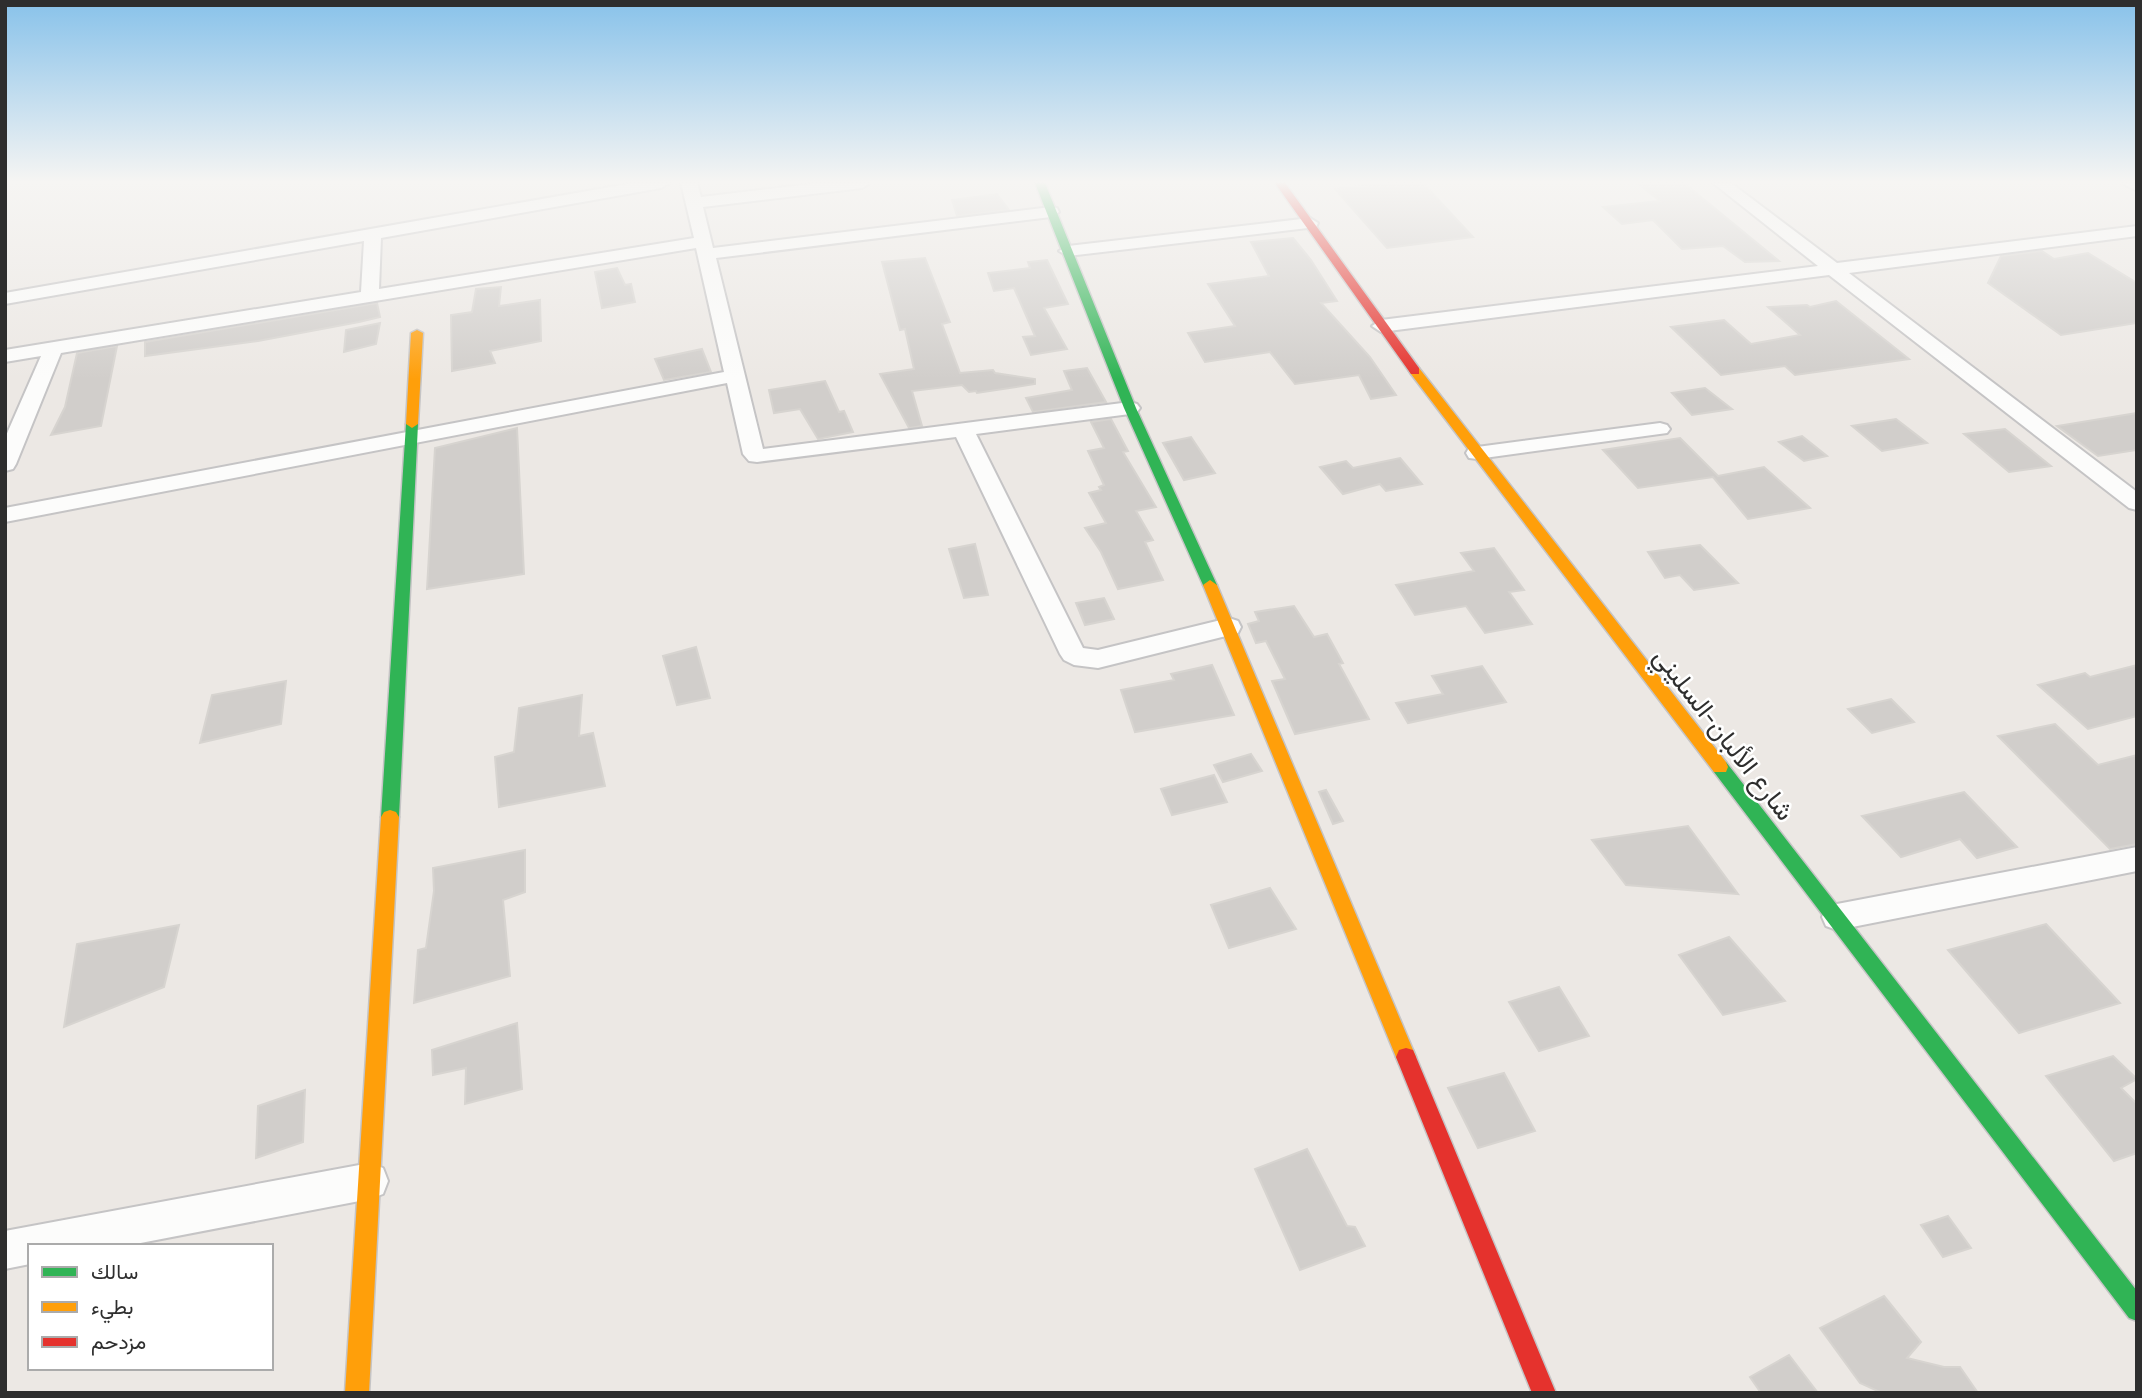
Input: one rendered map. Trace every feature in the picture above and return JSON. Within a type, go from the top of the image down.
[{"type":"street","points":[[5,299],[292,248]]},
{"type":"street","points":[[370,296],[372,248]]},
{"type":"street","points":[[5,356],[370,296],[702,248]]},
{"type":"street","points":[[704,248],[757,456],[1130,408]]},
{"type":"street","points":[[1067,248],[1130,408],[1229,627],[1544,1393]]},
{"type":"street","points":[[1068,251],[1092,248]]},
{"type":"street","name":"شارع الألبان-السليني","points":[[1327,248],[1381,326],[1837,917],[2124,1275],[2137,1310]]},
{"type":"street","points":[[1807,248],[2137,503]]},
{"type":"street","points":[[1381,326],[1991,248]]},
{"type":"street","points":[[357,1393],[416,333]]},
{"type":"street","points":[[5,464],[54,347]]},
{"type":"street","points":[[5,515],[412,440],[735,376]]},
{"type":"street","points":[[1478,453],[1660,429]]},
{"type":"street","points":[[964,430],[1073,654],[1083,659],[1098,659],[1229,627]]},
{"type":"street","points":[[1837,917],[2137,859]]},
{"type":"street","points":[[37,1244],[370,1181]]},
{"type":"street","points":[[5,1250],[28,1246]]},
{"type":"building","points":[[1254,248],[1301,248],[1337,301],[1321,303],[1370,357],[1396,395],[1371,399],[1359,375],[1295,384],[1270,352],[1205,362],[1188,333],[1235,326],[1208,284],[1269,276]]},
{"type":"building","points":[[1726,248],[1763,248],[1779,261],[1745,262]]},
{"type":"building","points":[[2042,251],[2054,259],[2088,253],[2137,283],[2137,323],[2061,335],[1988,283],[2001,256]]},
{"type":"building","points":[[925,258],[950,322],[942,324],[960,373],[993,370],[995,373],[1035,379],[1035,384],[977,393],[969,392],[962,385],[912,391],[922,426],[909,428],[880,374],[914,369],[905,329],[900,330],[882,262]]},
{"type":"building","points":[[1047,260],[1068,304],[1044,308],[1067,349],[1031,355],[1023,337],[1035,336],[1014,288],[994,291],[988,273],[1030,268],[1028,262]]},
{"type":"building","points":[[617,268],[625,285],[631,284],[635,302],[602,308],[595,272]]},
{"type":"building","points":[[501,287],[499,306],[540,300],[541,341],[490,351],[495,363],[452,371],[451,315],[472,312],[476,289]]},
{"type":"building","points":[[1836,301],[1909,359],[1795,375],[1785,366],[1721,375],[1671,327],[1724,320],[1751,344],[1800,335],[1768,307],[1810,307]]},
{"type":"building","points":[[377,303],[380,317],[359,322],[258,341],[145,356],[145,342]]},
{"type":"building","points":[[380,323],[376,344],[344,352],[346,330]]},
{"type":"building","points":[[117,346],[101,426],[51,435],[65,407],[77,353]]},
{"type":"building","points":[[702,349],[711,372],[664,380],[655,359]]},
{"type":"building","points":[[1087,368],[1106,402],[1033,412],[1026,398],[1072,390],[1064,371]]},
{"type":"building","points":[[825,381],[839,412],[844,411],[853,432],[818,439],[800,409],[774,413],[769,390]]},
{"type":"building","points":[[1705,388],[1732,409],[1692,415],[1672,393]]},
{"type":"building","points":[[2137,413],[2137,450],[2098,456],[2057,426]]},
{"type":"building","points":[[1111,419],[1128,451],[1123,452],[1156,507],[1136,511],[1153,540],[1145,542],[1163,580],[1118,589],[1101,552],[1085,528],[1106,523],[1089,493],[1101,490],[1099,487],[1104,485],[1088,451],[1104,448],[1091,422]]},
{"type":"building","points":[[1896,419],[1927,443],[1882,451],[1852,426]]},
{"type":"building","points":[[517,428],[524,574],[427,589],[435,448]]},
{"type":"building","points":[[2005,429],[2051,466],[2009,472],[1964,434]]},
{"type":"building","points":[[1802,436],[1827,456],[1804,461],[1779,442]]},
{"type":"building","points":[[1191,437],[1215,473],[1184,480],[1163,443]]},
{"type":"building","points":[[1680,438],[1718,476],[1764,467],[1810,508],[1748,519],[1713,477],[1638,488],[1603,450]]},
{"type":"building","points":[[1400,458],[1422,484],[1386,491],[1380,484],[1343,494],[1320,467],[1346,461],[1353,468]]},
{"type":"building","points":[[975,544],[988,595],[964,598],[949,549]]},
{"type":"building","points":[[1700,545],[1738,583],[1694,590],[1680,575],[1665,578],[1648,552]]},
{"type":"building","points":[[1494,548],[1524,590],[1509,592],[1532,624],[1485,633],[1466,606],[1415,615],[1396,585],[1474,571],[1461,553]]},
{"type":"building","points":[[1104,598],[1114,619],[1085,625],[1076,603]]},
{"type":"building","points":[[1294,606],[1314,637],[1327,634],[1343,663],[1339,664],[1369,719],[1295,734],[1272,681],[1285,679],[1266,641],[1256,643],[1248,624],[1259,621],[1255,612]]},
{"type":"building","points":[[696,647],[710,698],[677,705],[663,656]]},
{"type":"building","points":[[1212,665],[1234,715],[1135,732],[1121,690],[1174,680],[1171,674]]},
{"type":"building","points":[[2137,665],[2137,716],[2088,729],[2038,685],[2085,673],[2090,677]]},
{"type":"building","points":[[1482,666],[1506,702],[1408,723],[1396,703],[1443,694],[1432,676]]},
{"type":"building","points":[[286,681],[281,724],[200,743],[212,695]]},
{"type":"building","points":[[582,695],[579,736],[593,733],[605,786],[499,807],[495,757],[514,752],[519,708]]},
{"type":"building","points":[[1891,699],[1914,722],[1872,733],[1848,709]]},
{"type":"building","points":[[2055,724],[2098,765],[2137,755],[2137,844],[2110,849],[1998,736]]},
{"type":"building","points":[[1251,754],[1262,771],[1223,782],[1214,765]]},
{"type":"building","points":[[1214,775],[1227,802],[1172,815],[1161,789]]},
{"type":"building","points":[[1326,790],[1343,821],[1333,824],[1319,792]]},
{"type":"building","points":[[1964,792],[2017,847],[1977,858],[1960,839],[1901,857],[1862,816]]},
{"type":"building","points":[[1688,826],[1738,894],[1626,885],[1592,840]]},
{"type":"building","points":[[525,850],[525,892],[503,900],[510,976],[414,1003],[418,950],[426,948],[434,891],[433,868]]},
{"type":"building","points":[[1270,888],[1296,929],[1229,948],[1211,905]]},
{"type":"building","points":[[2046,924],[2120,1003],[2019,1033],[1948,950]]},
{"type":"building","points":[[179,925],[164,987],[64,1027],[77,944]]},
{"type":"building","points":[[1729,937],[1785,1001],[1723,1015],[1679,955]]},
{"type":"building","points":[[1559,987],[1589,1036],[1539,1051],[1509,1002]]},
{"type":"building","points":[[517,1023],[522,1089],[465,1104],[466,1068],[433,1075],[432,1050]]},
{"type":"building","points":[[2113,1056],[2137,1079],[2121,1088],[2137,1104],[2137,1153],[2114,1161],[2046,1076]]},
{"type":"building","points":[[1504,1073],[1535,1131],[1478,1148],[1448,1088]]},
{"type":"building","points":[[305,1090],[303,1142],[256,1158],[258,1106]]},
{"type":"building","points":[[1307,1149],[1347,1226],[1355,1227],[1365,1246],[1300,1270],[1255,1169]]},
{"type":"building","points":[[1948,1216],[1971,1248],[1943,1257],[1921,1225]]},
{"type":"building","points":[[1884,1296],[1921,1342],[1907,1358],[1944,1367],[1960,1367],[1978,1393],[1882,1393],[1860,1383],[1820,1328]]},
{"type":"building","points":[[1789,1355],[1818,1393],[1761,1393],[1750,1377]]},
{"type":"traffic: fast","points":[[1066,248],[1130,408],[1210,585]]},
{"type":"traffic: fast","points":[[390,817],[412,424]]},
{"type":"traffic: fast","points":[[1720,767],[2137,1310]]},
{"type":"traffic: slow","points":[[412,424],[417,333]]},
{"type":"traffic: slow","points":[[1415,371],[1720,767]]},
{"type":"traffic: slow","points":[[1210,585],[1406,1057]]},
{"type":"traffic: slow","points":[[357,1393],[390,817]]},
{"type":"traffic: jam","points":[[1327,248],[1415,371]]},
{"type":"traffic: jam","points":[[1406,1057],[1544,1393]]}]
